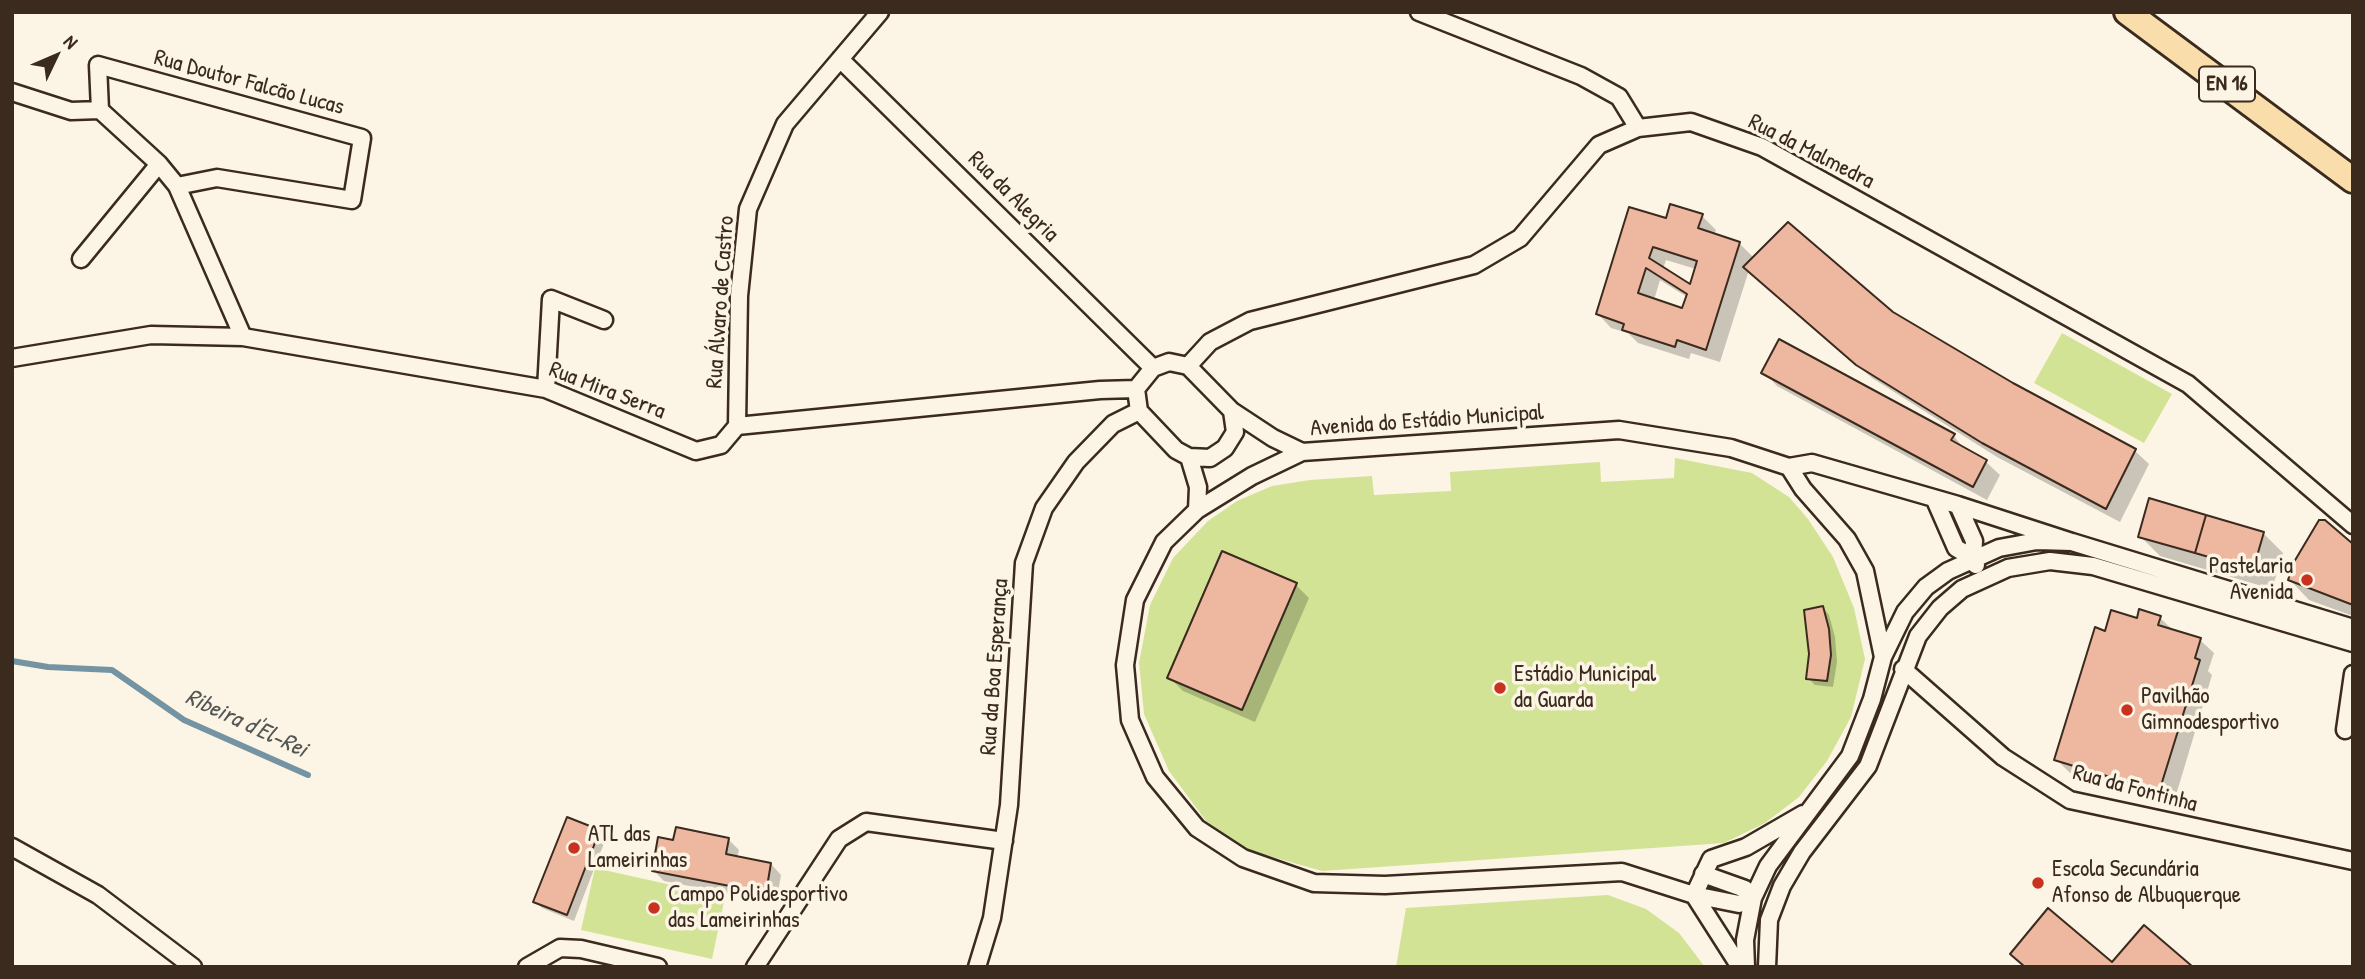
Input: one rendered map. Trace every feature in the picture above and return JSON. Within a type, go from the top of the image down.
[{"type":"main road","name":"EN 16","points":[[2127,12],[2353,180]]},
{"type":"street","name":"Rua Álvaro de Castro","points":[[737,426],[740,296],[748,209],[785,124],[880,12]]},
{"type":"street","points":[[1419,12],[1581,76],[1619,97],[1638,128]]},
{"type":"street","name":"Rua da Alegria","points":[[840,59],[1153,368]]},
{"type":"street","name":"Rua Doutor Falcão Lucas","points":[[100,110],[97,65],[362,138],[352,200],[217,178],[177,186]]},
{"type":"street","points":[[12,92],[71,111],[100,110],[159,164],[177,186],[243,337]]},
{"type":"street","name":"Rua da Malmedra","points":[[1188,366],[1210,342],[1250,321],[1474,265],[1520,238],[1599,145],[1638,128],[1691,122],[1762,147],[2188,384],[2353,525]]},
{"type":"street","points":[[81,259],[159,164]]},
{"type":"street","points":[[546,389],[551,299],[604,320]]},
{"type":"street","name":"Rua Mira Serra","points":[[12,358],[151,335],[243,337],[546,389],[696,450],[721,444],[737,426]]},
{"type":"street","points":[[1232,411],[1235,432],[1225,447],[1210,458],[1189,457],[1177,450],[1139,411],[1136,389],[1153,368],[1169,362],[1188,366],[1232,411],[1273,438],[1302,452]]},
{"type":"street","points":[[737,426],[1100,390],[1136,389]]},
{"type":"street","name":"Rua da Boa Esperança","points":[[977,967],[992,918],[1009,805],[1024,564],[1044,508],[1076,462],[1113,424],[1139,411]]},
{"type":"street","name":"Avenida do Estádio Municipal","points":[[1753,898],[1739,904],[1694,895],[1622,872],[1385,885],[1314,883],[1243,858],[1197,828],[1156,777],[1130,720],[1125,665],[1135,600],[1164,542],[1197,510],[1252,476],[1302,452],[1619,430],[1731,448],[1789,467],[1812,463],[1958,505],[2072,542]]},
{"type":"street","points":[[1189,457],[1198,487],[1197,510]]},
{"type":"street","points":[[1789,467],[1802,489],[1847,539],[1865,571],[1883,657]]},
{"type":"street","points":[[1935,500],[1956,548],[1973,558]]},
{"type":"street","points":[[1958,505],[1973,541],[1973,558],[1983,578]]},
{"type":"street","points":[[1746,967],[1745,940],[1753,898],[1768,866],[1850,756],[1872,699],[1883,657],[1905,612],[1926,587],[1973,558],[2037,541],[2072,542],[2353,628]]},
{"type":"street","points":[[1767,967],[1766,951],[1773,905],[1802,852],[1868,766],[1903,669],[1918,636],[1940,608],[1962,589],[2008,568],[2050,561],[2093,566],[2353,643]]},
{"type":"street","name":"Rua da Fontinha","points":[[1903,669],[2003,757],[2070,800],[2353,862]]},
{"type":"street","points":[[2345,730],[2353,674]]},
{"type":"street","points":[[1740,967],[1694,895],[1703,873],[1711,859],[1746,847],[1806,813]]},
{"type":"street","points":[[755,967],[839,839],[866,822],[1004,841]]},
{"type":"street","points":[[12,847],[98,894],[193,967]]},
{"type":"street","points":[[1703,873],[1745,889],[1753,898],[1773,905]]},
{"type":"street","points":[[527,967],[560,948],[581,949],[658,967]]},
{"type":"green space","points":[[2062,333],[2172,394],[2144,443],[2034,383]]},
{"type":"green space","name":"Estádio Municipal da Guarda","points":[[1675,458],[1752,473],[1789,497],[1808,519],[1833,557],[1854,608],[1865,659],[1851,717],[1827,761],[1799,797],[1765,823],[1724,843],[1322,871],[1248,850],[1206,821],[1169,771],[1144,714],[1139,663],[1150,605],[1173,558],[1208,521],[1237,501],[1272,486],[1310,480],[1372,476],[1374,495],[1451,491],[1450,472],[1600,462],[1601,482],[1674,478]]},
{"type":"green space","name":"Campo Polidesportivo das Lameirinhas","points":[[595,868],[725,897],[712,959],[581,930]]},
{"type":"green space","points":[[1608,895],[1646,909],[1679,933],[1705,967],[1396,967],[1406,908]]},
{"type":"building","points":[[1670,204],[1703,214],[1698,228],[1740,242],[1706,350],[1677,340],[1675,347],[1622,330],[1624,324],[1596,314],[1629,207],[1666,218]],"holes":[[[1653,247],[1697,261],[1690,284],[1649,258]],[[1646,268],[1687,294],[1682,308],[1638,293]]]},
{"type":"building","points":[[1788,222],[1893,312],[2013,383],[2136,449],[2106,509],[1982,443],[1856,365],[1743,267]]},
{"type":"building","points":[[1779,339],[1955,434],[1951,440],[1987,460],[1973,487],[1761,373]]},
{"type":"building","points":[[2149,498],[2206,515],[2195,553],[2138,537]]},
{"type":"building","points":[[2206,515],[2264,532],[2253,570],[2195,553]]},
{"type":"building","points":[[2319,520],[2325,520],[2353,544],[2353,605],[2288,580],[2294,562]]},
{"type":"building","points":[[1222,551],[1297,583],[1242,710],[1167,678]]},
{"type":"building","points":[[1823,606],[1829,629],[1831,655],[1827,681],[1806,679],[1809,654],[1804,610]]},
{"type":"building","name":"Pavilhão Gimnodesportivo","points":[[2139,609],[2161,616],[2158,625],[2201,638],[2195,658],[2200,660],[2159,792],[2054,760],[2095,627],[2105,631],[2111,610],[2137,618]]},
{"type":"building","points":[[567,817],[600,830],[567,915],[533,902]]},
{"type":"building","points":[[676,827],[729,838],[726,854],[771,863],[766,893],[652,871],[658,837],[673,840]]},
{"type":"building","points":[[2048,908],[2112,962],[2144,925],[2193,967],[2025,967],[2010,954]]},
{"type":"waterway","name":"Ribeira d'El-Rei","points":[[12,661],[48,667],[112,670],[184,720],[308,775]]},
{"type":"place","name":"Pastelaria Avenida","points":[[2307,580]]},
{"type":"place","name":"Estádio Municipal da Guarda","points":[[1500,688]]},
{"type":"place","name":"Pavilhão Gimnodesportivo","points":[[2127,710]]},
{"type":"place","name":"ATL das Lameirinhas","points":[[574,848]]},
{"type":"place","name":"Escola Secundária Afonso de Albuquerque","points":[[2038,883]]},
{"type":"place","name":"Campo Polidesportivo das Lameirinhas","points":[[654,908]]}]
